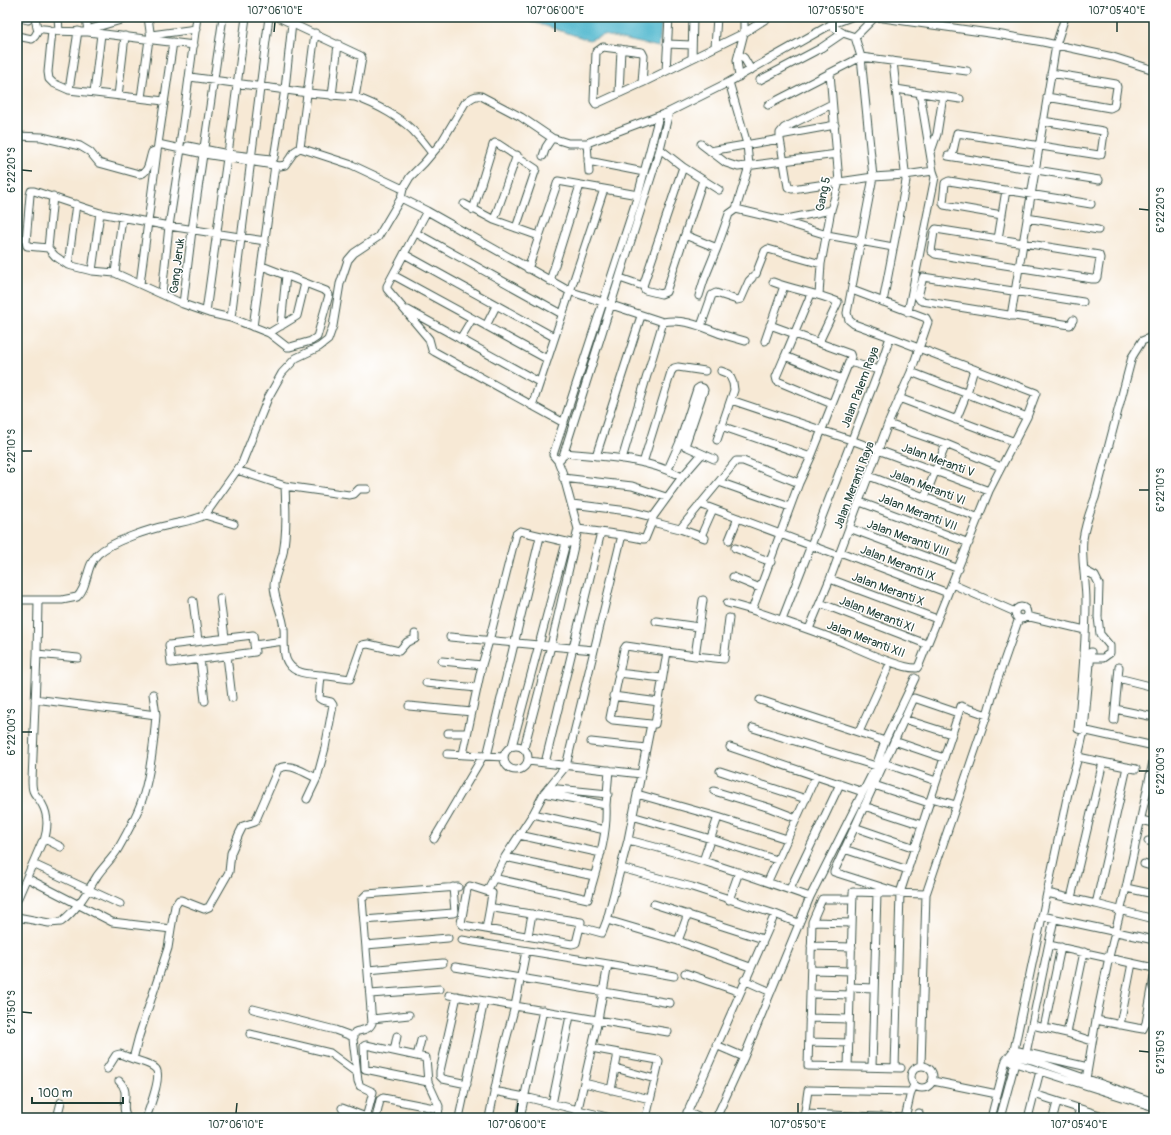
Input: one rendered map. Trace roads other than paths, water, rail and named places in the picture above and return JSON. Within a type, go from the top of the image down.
[{"type":"street","points":[[18,17],[32,18],[38,29]]},
{"type":"street","points":[[58,17],[48,72],[53,83],[69,90],[164,101]]},
{"type":"street","points":[[86,17],[88,31]]},
{"type":"street","points":[[38,29],[78,32],[88,31],[131,17]]},
{"type":"street","points":[[141,98],[150,38],[148,17]]},
{"type":"street","points":[[162,294],[169,226],[197,17]]},
{"type":"street","name":"Gang Jeruk","points":[[183,304],[192,230],[223,17]]},
{"type":"street","points":[[206,312],[246,17]]},
{"type":"street","points":[[231,318],[269,17]]},
{"type":"street","points":[[278,17],[359,53],[362,58],[355,98]]},
{"type":"street","points":[[666,71],[669,17]]},
{"type":"street","points":[[692,58],[693,17]]},
{"type":"street","points":[[715,47],[717,17]]},
{"type":"street","points":[[739,77],[736,64],[744,32],[744,17]]},
{"type":"street","points":[[642,83],[643,53],[603,47],[596,52],[594,102],[597,104],[642,83],[715,47],[769,17]]},
{"type":"street","points":[[17,600],[62,600],[77,597],[82,591],[88,570],[94,558],[102,550],[114,544],[162,527],[205,516],[238,470],[268,398],[282,373],[292,362],[305,353],[323,345],[330,336],[340,284],[348,260],[354,253],[378,237],[410,177],[441,143],[465,103],[472,98],[479,96],[521,117],[552,138],[568,143],[594,142],[669,112],[739,77],[830,25],[851,17]]},
{"type":"street","points":[[830,25],[843,33],[855,37],[876,17],[996,34],[1056,45],[1113,57],[1154,70]]},
{"type":"street","points":[[1011,316],[1056,45],[1065,17]]},
{"type":"street","points":[[251,159],[274,158],[285,89],[292,23]]},
{"type":"street","points":[[17,36],[32,39],[38,29]]},
{"type":"street","points":[[150,38],[196,29]]},
{"type":"street","points":[[88,31],[194,45]]},
{"type":"street","points":[[69,90],[78,32]]},
{"type":"street","points":[[300,148],[315,33]]},
{"type":"street","points":[[760,80],[821,48],[843,33]]},
{"type":"street","points":[[94,93],[102,34]]},
{"type":"street","points":[[118,96],[125,36]]},
{"type":"street","name":"Jalan Palem Raya","points":[[782,620],[879,370],[890,337],[851,322],[848,313],[873,177],[862,57],[855,37]]},
{"type":"street","points":[[140,284],[147,222],[173,42]]},
{"type":"street","points":[[332,96],[338,44]]},
{"type":"street","points":[[667,44],[692,44]]},
{"type":"street","points":[[619,93],[621,49]]},
{"type":"street","points":[[739,54],[744,58],[751,70]]},
{"type":"street","points":[[768,105],[862,57],[966,71]]},
{"type":"street","points":[[883,302],[904,194],[905,175],[894,61]]},
{"type":"street","name":"Gang 5","points":[[818,295],[831,210],[839,182],[830,73]]},
{"type":"street","points":[[1047,97],[1110,108],[1114,106],[1117,87],[1116,84],[1051,73]]},
{"type":"street","points":[[190,76],[308,93],[355,98],[369,102],[407,125],[432,153]]},
{"type":"street","points":[[699,296],[729,214],[736,209],[749,166],[747,144],[729,82]]},
{"type":"street","points":[[896,89],[960,99]]},
{"type":"street","points":[[852,290],[908,312],[935,177],[920,93]]},
{"type":"street","points":[[931,151],[937,134],[943,96]]},
{"type":"street","points":[[832,104],[784,128],[781,131],[780,137],[787,185],[790,188],[933,171]]},
{"type":"street","points":[[558,461],[563,456],[620,278],[660,149],[669,112]]},
{"type":"street","points":[[524,748],[578,529],[572,504],[558,461],[553,455],[638,195],[659,116]]},
{"type":"street","points":[[1043,121],[1103,131],[1101,154],[1099,155],[957,133],[950,156],[1099,180]]},
{"type":"street","points":[[710,151],[835,125]]},
{"type":"street","points":[[17,136],[42,137],[80,146],[90,152],[99,163],[139,174],[146,172],[152,152],[158,145]]},
{"type":"street","points":[[543,156],[546,147],[552,138]]},
{"type":"street","points":[[472,210],[493,145],[495,143],[498,144],[536,168],[516,228]]},
{"type":"street","points":[[587,143],[588,172]]},
{"type":"street","points":[[701,144],[730,166],[742,168],[784,160],[837,154]]},
{"type":"street","points":[[158,145],[180,147],[251,159],[275,165],[285,165],[295,151],[300,148],[352,165],[403,189]]},
{"type":"street","points":[[660,149],[683,167],[719,190]]},
{"type":"street","points":[[494,220],[517,155]]},
{"type":"street","points":[[588,161],[644,172]]},
{"type":"street","points":[[648,162],[655,164]]},
{"type":"street","points":[[254,327],[275,165]]},
{"type":"street","points":[[643,286],[683,167]]},
{"type":"street","points":[[620,278],[643,286],[646,290],[664,294],[703,180]]},
{"type":"street","points":[[1002,215],[944,205],[945,183],[949,180],[1092,204]]},
{"type":"street","points":[[528,269],[557,183],[560,181],[638,195]]},
{"type":"street","points":[[550,281],[580,185]]},
{"type":"street","points":[[532,406],[604,189]]},
{"type":"street","points":[[265,241],[122,218],[100,213],[34,190],[31,191],[30,195],[26,244],[28,246],[48,248],[55,256],[68,265],[92,271],[115,273],[183,304],[206,312],[231,318],[269,333],[287,347],[290,348],[311,341]]},
{"type":"street","points":[[998,239],[1006,190]]},
{"type":"street","points":[[48,248],[53,196]]},
{"type":"street","points":[[400,198],[427,211],[569,291],[641,316],[663,322],[680,321],[701,326],[745,341]]},
{"type":"street","points":[[68,265],[76,204]]},
{"type":"street","points":[[464,204],[472,210],[494,220],[538,236]]},
{"type":"street","points":[[736,209],[782,220],[827,235],[893,247]]},
{"type":"street","points":[[782,220],[831,210]]},
{"type":"street","points":[[427,211],[387,289],[429,339],[432,350],[564,423]]},
{"type":"street","points":[[92,271],[100,213]]},
{"type":"street","points":[[115,273],[122,218]]},
{"type":"street","points":[[1027,218],[1098,230]]},
{"type":"street","points":[[938,225],[998,239],[1099,255],[1100,258],[1097,277],[1095,279],[931,251],[934,232],[938,225]]},
{"type":"street","points":[[416,233],[562,314]]},
{"type":"street","points":[[685,235],[717,248]]},
{"type":"street","points":[[701,326],[712,295],[716,293],[736,300],[741,299],[749,281],[754,276],[765,251],[768,249],[822,264]]},
{"type":"street","points":[[404,254],[554,337]]},
{"type":"street","points":[[262,266],[326,291],[329,295],[319,334],[311,341],[305,353]]},
{"type":"street","points":[[281,326],[286,275]]},
{"type":"street","points":[[393,275],[547,359]]},
{"type":"street","points":[[1073,320],[1070,325],[922,301],[918,297],[923,277],[1083,302]]},
{"type":"street","points":[[269,333],[297,316],[305,282]]},
{"type":"street","points":[[773,282],[849,304]]},
{"type":"street","points":[[765,341],[784,286]]},
{"type":"street","points":[[811,294],[776,377],[777,381],[832,404]]},
{"type":"street","points":[[820,342],[838,302]]},
{"type":"street","points":[[486,326],[496,306]]},
{"type":"street","points":[[404,308],[539,382]]},
{"type":"street","name":"Jalan Meranti Raya","points":[[809,629],[830,579],[870,476],[888,424],[911,372],[928,325],[928,320],[926,318],[908,312]]},
{"type":"street","points":[[596,456],[641,316]]},
{"type":"street","points":[[460,340],[472,319]]},
{"type":"street","points":[[622,459],[663,322]]},
{"type":"street","points":[[752,610],[799,483],[851,357],[850,354],[820,342],[770,325]]},
{"type":"street","points":[[1086,679],[1086,600],[1083,540],[1132,357],[1142,341],[1154,336]]},
{"type":"street","points":[[890,337],[1035,392],[1036,395],[1015,442],[989,491],[959,569],[926,644]]},
{"type":"street","points":[[785,356],[842,379]]},
{"type":"street","points":[[849,362],[879,370]]},
{"type":"street","points":[[642,463],[671,372],[674,368],[705,371]]},
{"type":"street","points":[[956,420],[974,369]]},
{"type":"street","points":[[717,440],[734,390],[732,379],[729,374],[721,371]]},
{"type":"street","points":[[911,372],[1027,417]]},
{"type":"street","points":[[668,469],[682,445],[704,390],[703,388],[699,387],[697,389],[682,445]]},
{"type":"street","points":[[899,398],[1015,442]]},
{"type":"street","name":"Jalan Meranti V","points":[[730,400],[851,440],[989,491]]},
{"type":"street","points":[[888,424],[946,444],[1001,466]]},
{"type":"street","points":[[721,426],[811,457]]},
{"type":"street","points":[[925,497],[946,444]]},
{"type":"street","points":[[682,445],[714,459]]},
{"type":"street","points":[[564,453],[622,459],[642,463],[668,469],[682,477]]},
{"type":"street","points":[[578,529],[622,535],[643,540],[645,539],[652,519],[666,497],[702,454]]},
{"type":"street","points":[[680,529],[734,463],[739,461],[799,483]]},
{"type":"street","points":[[238,470],[285,486],[349,495],[354,494],[359,489],[367,489]]},
{"type":"street","name":"Jalan Meranti VI","points":[[870,476],[979,518]]},
{"type":"street","points":[[563,478],[632,486],[666,497]]},
{"type":"street","points":[[719,482],[790,507]]},
{"type":"street","points":[[285,486],[285,535],[282,559],[274,583],[274,590],[284,629],[287,660],[291,667],[300,672],[350,679],[362,645],[368,644],[399,651],[407,642],[415,639],[415,634]]},
{"type":"street","name":"Jalan Meranti VII","points":[[860,502],[969,543]]},
{"type":"street","points":[[572,504],[628,511],[703,537],[713,509]]},
{"type":"street","name":"Jalan Meranti IX","points":[[700,504],[810,545],[948,593]]},
{"type":"street","points":[[205,516],[234,524]]},
{"type":"street","points":[[729,540],[738,518]]},
{"type":"street","name":"Jalan Meranti VIII","points":[[849,528],[959,569]]},
{"type":"street","points":[[463,754],[482,665],[516,534],[520,531],[540,537],[575,544]]},
{"type":"street","points":[[545,763],[601,532]]},
{"type":"street","points":[[487,891],[505,857],[546,791],[566,766],[622,535]]},
{"type":"street","points":[[434,839],[485,756],[540,537]]},
{"type":"street","points":[[512,746],[524,748],[528,753],[527,765],[523,769],[517,771],[511,770],[506,766],[504,757],[507,750],[512,746],[566,543]]},
{"type":"street","points":[[735,548],[771,562]]},
{"type":"street","points":[[1084,570],[1095,576],[1099,584],[1098,616],[1100,634],[1110,646],[1110,653],[1103,658],[1091,655],[1078,730],[1154,746]]},
{"type":"street","points":[[733,577],[760,588]]},
{"type":"street","name":"Jalan Meranti X","points":[[830,579],[938,619]]},
{"type":"street","points":[[952,584],[1020,615],[1085,630]]},
{"type":"street","points":[[220,598],[224,638]]},
{"type":"street","points":[[695,656],[703,600]]},
{"type":"street","points":[[17,900],[44,840],[47,832],[48,820],[42,804],[33,794],[32,790],[38,654],[38,601]]},
{"type":"street","points":[[193,602],[198,641]]},
{"type":"street","name":"Jalan Meranti XII","points":[[727,603],[809,629],[910,667],[917,668],[926,644]]},
{"type":"street","name":"Jalan Meranti XI","points":[[820,604],[926,644]]},
{"type":"street","points":[[921,1066],[926,894],[1020,615]]},
{"type":"street","points":[[651,724],[611,719],[610,717],[618,673],[626,646],[724,659],[730,618]]},
{"type":"street","points":[[656,621],[699,627]]},
{"type":"street","points":[[253,635],[255,652],[171,663],[169,645],[198,641],[253,635]]},
{"type":"street","points":[[450,637],[594,650]]},
{"type":"street","points":[[254,644],[284,641]]},
{"type":"street","points":[[580,927],[602,933],[607,920],[628,840],[651,724],[654,724],[659,702],[667,652]]},
{"type":"street","points":[[38,654],[78,658]]},
{"type":"street","points":[[227,656],[232,698]]},
{"type":"street","points":[[200,659],[205,701]]},
{"type":"street","points":[[442,661],[482,665]]},
{"type":"street","points":[[1114,720],[1119,667]]},
{"type":"street","points":[[859,732],[888,668]]},
{"type":"street","points":[[618,673],[662,678]]},
{"type":"street","points":[[307,799],[317,778],[325,748],[333,705],[331,702],[319,698],[321,675]]},
{"type":"street","points":[[716,1118],[744,1057],[798,923],[876,766],[885,741],[914,678]]},
{"type":"street","points":[[1118,678],[1154,686]]},
{"type":"street","points":[[426,683],[477,688]]},
{"type":"street","points":[[17,917],[49,923],[58,923],[66,918],[89,890],[104,867],[117,851],[143,797],[149,774],[155,734],[156,715],[153,694]]},
{"type":"street","points":[[613,696],[659,702]]},
{"type":"street","points":[[900,893],[834,872],[914,698],[958,713]]},
{"type":"street","points":[[35,699],[156,715]]},
{"type":"street","points":[[760,700],[885,741]]},
{"type":"street","points":[[410,706],[472,712]]},
{"type":"street","points":[[853,900],[822,899],[812,922],[808,1066],[898,1068],[900,893],[960,706],[987,715]]},
{"type":"street","points":[[1115,709],[1154,717]]},
{"type":"street","points":[[904,719],[952,734]]},
{"type":"street","points":[[753,728],[876,766]]},
{"type":"street","points":[[991,1118],[1010,1055],[1068,793],[1084,731]]},
{"type":"street","points":[[448,733],[467,733]]},
{"type":"street","points":[[591,742],[646,748]]},
{"type":"street","points":[[894,742],[944,758]]},
{"type":"street","points":[[730,747],[863,792]]},
{"type":"street","points":[[447,754],[504,757]]},
{"type":"street","points":[[1078,757],[1136,769]]},
{"type":"street","points":[[1086,1079],[1096,1020],[1114,932],[1126,888],[1154,757]]},
{"type":"street","points":[[528,761],[641,774]]},
{"type":"street","points":[[1071,898],[1103,762]]},
{"type":"street","points":[[884,763],[936,781]]},
{"type":"street","points":[[133,1059],[168,948],[175,906],[178,901],[181,900],[205,909],[209,907],[228,872],[231,853],[238,834],[243,826],[255,822],[278,769],[285,766],[294,768],[317,778]]},
{"type":"street","points":[[1096,904],[1127,767]]},
{"type":"street","points":[[493,878],[588,899],[601,854],[605,830],[609,770]]},
{"type":"street","points":[[720,771],[806,799]]},
{"type":"street","points":[[768,881],[816,776]]},
{"type":"street","points":[[790,890],[840,784]]},
{"type":"street","points":[[874,785],[956,806]]},
{"type":"street","points":[[546,791],[608,794]]},
{"type":"street","points":[[546,791],[606,806]]},
{"type":"street","points":[[714,791],[770,808],[796,818]]},
{"type":"street","points":[[637,794],[718,817],[787,839]]},
{"type":"street","points":[[864,806],[922,826]]},
{"type":"street","points":[[533,814],[605,830]]},
{"type":"street","points":[[632,816],[777,860]]},
{"type":"street","points":[[703,861],[718,817]]},
{"type":"street","points":[[1140,820],[1154,823]]},
{"type":"street","points":[[854,828],[915,848]]},
{"type":"street","points":[[519,835],[601,854]]},
{"type":"street","points":[[44,840],[61,847]]},
{"type":"street","points":[[628,840],[768,881],[810,897]]},
{"type":"street","points":[[844,849],[908,870]]},
{"type":"street","points":[[505,857],[594,876]]},
{"type":"street","points":[[33,864],[120,904]]},
{"type":"street","points":[[1144,864],[1154,866]]},
{"type":"street","points":[[621,868],[692,888],[798,923]]},
{"type":"street","points":[[729,900],[739,872]]},
{"type":"street","points":[[27,878],[112,922],[171,929]]},
{"type":"street","points":[[486,929],[492,892],[470,886],[468,888],[460,923],[463,925],[486,929],[528,936],[574,944],[577,942],[581,922],[490,907]]},
{"type":"street","points":[[342,1108],[366,1118],[373,1092],[360,1086],[358,1081],[354,1037],[355,1032],[371,1027],[372,1019],[362,899],[367,894],[455,887],[455,912],[453,913],[364,920]]},
{"type":"street","points":[[1126,888],[1154,894]]},
{"type":"street","points":[[848,1067],[853,892],[926,894]]},
{"type":"street","points":[[872,1068],[877,893]]},
{"type":"street","points":[[1047,893],[1154,919]]},
{"type":"street","points":[[654,904],[763,939]]},
{"type":"street","points":[[528,936],[532,914]]},
{"type":"street","points":[[678,941],[688,914]]},
{"type":"street","points":[[700,1118],[686,1115],[774,914]]},
{"type":"street","points":[[1042,916],[1154,940]]},
{"type":"street","points":[[1026,1052],[1054,919]]},
{"type":"street","points":[[607,920],[678,941],[750,967]]},
{"type":"street","points":[[812,922],[852,923]]},
{"type":"street","points":[[366,945],[448,938]]},
{"type":"street","points":[[462,940],[674,976]]},
{"type":"street","points":[[1049,945],[1154,968]]},
{"type":"street","points":[[811,946],[852,947]]},
{"type":"street","points":[[1044,1028],[1061,947]]},
{"type":"street","points":[[489,1118],[526,951]]},
{"type":"street","points":[[1067,1033],[1084,952]]},
{"type":"street","points":[[368,970],[443,963]]},
{"type":"street","points":[[1120,1024],[1132,963]]},
{"type":"street","points":[[576,1118],[598,1020],[608,964]]},
{"type":"street","points":[[455,967],[670,1003]]},
{"type":"street","points":[[811,970],[851,971]]},
{"type":"street","points":[[685,973],[740,992]]},
{"type":"street","points":[[1096,1020],[1140,1029],[1144,1027],[1153,995],[1154,977]]},
{"type":"street","points":[[744,980],[771,992]]},
{"type":"street","points":[[850,987],[874,988]]},
{"type":"street","points":[[370,994],[440,989]]},
{"type":"street","points":[[814,994],[850,995]]},
{"type":"street","points":[[449,995],[668,1032]]},
{"type":"street","points":[[457,996],[440,1076],[443,1079],[467,1084]]},
{"type":"street","points":[[459,1118],[484,1002]]},
{"type":"street","points":[[253,1009],[335,1030],[354,1037]]},
{"type":"street","points":[[520,1118],[543,1010]]},
{"type":"street","points":[[372,1019],[409,1015]]},
{"type":"street","points":[[552,1104],[570,1016]]},
{"type":"street","points":[[809,1018],[849,1019]]},
{"type":"street","points":[[1032,1025],[1067,1033],[1092,1041]]},
{"type":"street","points":[[250,1034],[330,1054],[357,1073]]},
{"type":"street","points":[[394,1051],[398,1036]]},
{"type":"street","points":[[417,1056],[421,1040]]},
{"type":"street","points":[[809,1042],[849,1043]]},
{"type":"street","points":[[428,1082],[367,1070],[364,1067],[363,1047],[365,1045],[426,1059],[428,1082],[439,1106],[438,1118]]},
{"type":"street","points":[[716,1045],[744,1057]]},
{"type":"street","points":[[591,1048],[658,1060],[659,1062],[646,1118]]},
{"type":"street","points":[[1010,1055],[1026,1052],[1088,1067]]},
{"type":"street","points":[[611,1090],[618,1053]]},
{"type":"street","points":[[107,1069],[116,1055],[120,1054],[155,1068],[157,1072],[155,1090],[146,1118]]},
{"type":"street","points":[[1010,1055],[1015,1063],[1154,1107]]},
{"type":"street","points":[[1010,1055],[1032,1060],[1154,1102]]},
{"type":"street","points":[[1000,1118],[1015,1063]]},
{"type":"street","points":[[921,1066],[915,1068],[911,1073],[910,1080],[912,1089],[905,1118],[804,1116],[808,1090],[912,1089],[926,1088],[933,1081],[933,1075],[930,1069],[921,1066]]},
{"type":"street","points":[[615,1068],[655,1079]]},
{"type":"street","points":[[1028,1118],[1040,1071]]},
{"type":"street","points":[[119,1081],[126,1090],[124,1110],[128,1118]]},
{"type":"street","points":[[933,1081],[997,1094]]},
{"type":"street","points":[[584,1083],[650,1099]]},
{"type":"street","points":[[494,1091],[578,1109],[611,1118]]},
{"type":"street","points":[[1034,1094],[1105,1117]]},
{"type":"street","points":[[376,1118],[380,1100],[383,1098],[439,1109]]},
{"type":"street","points":[[57,1118],[61,1102]]},
{"type":"street","points":[[1053,1118],[1057,1102]]},
{"type":"street","points":[[1077,1118],[1080,1109]]},
{"type":"water","points":[[530,17],[662,17],[659,47],[603,35],[589,40],[530,21]]}]
